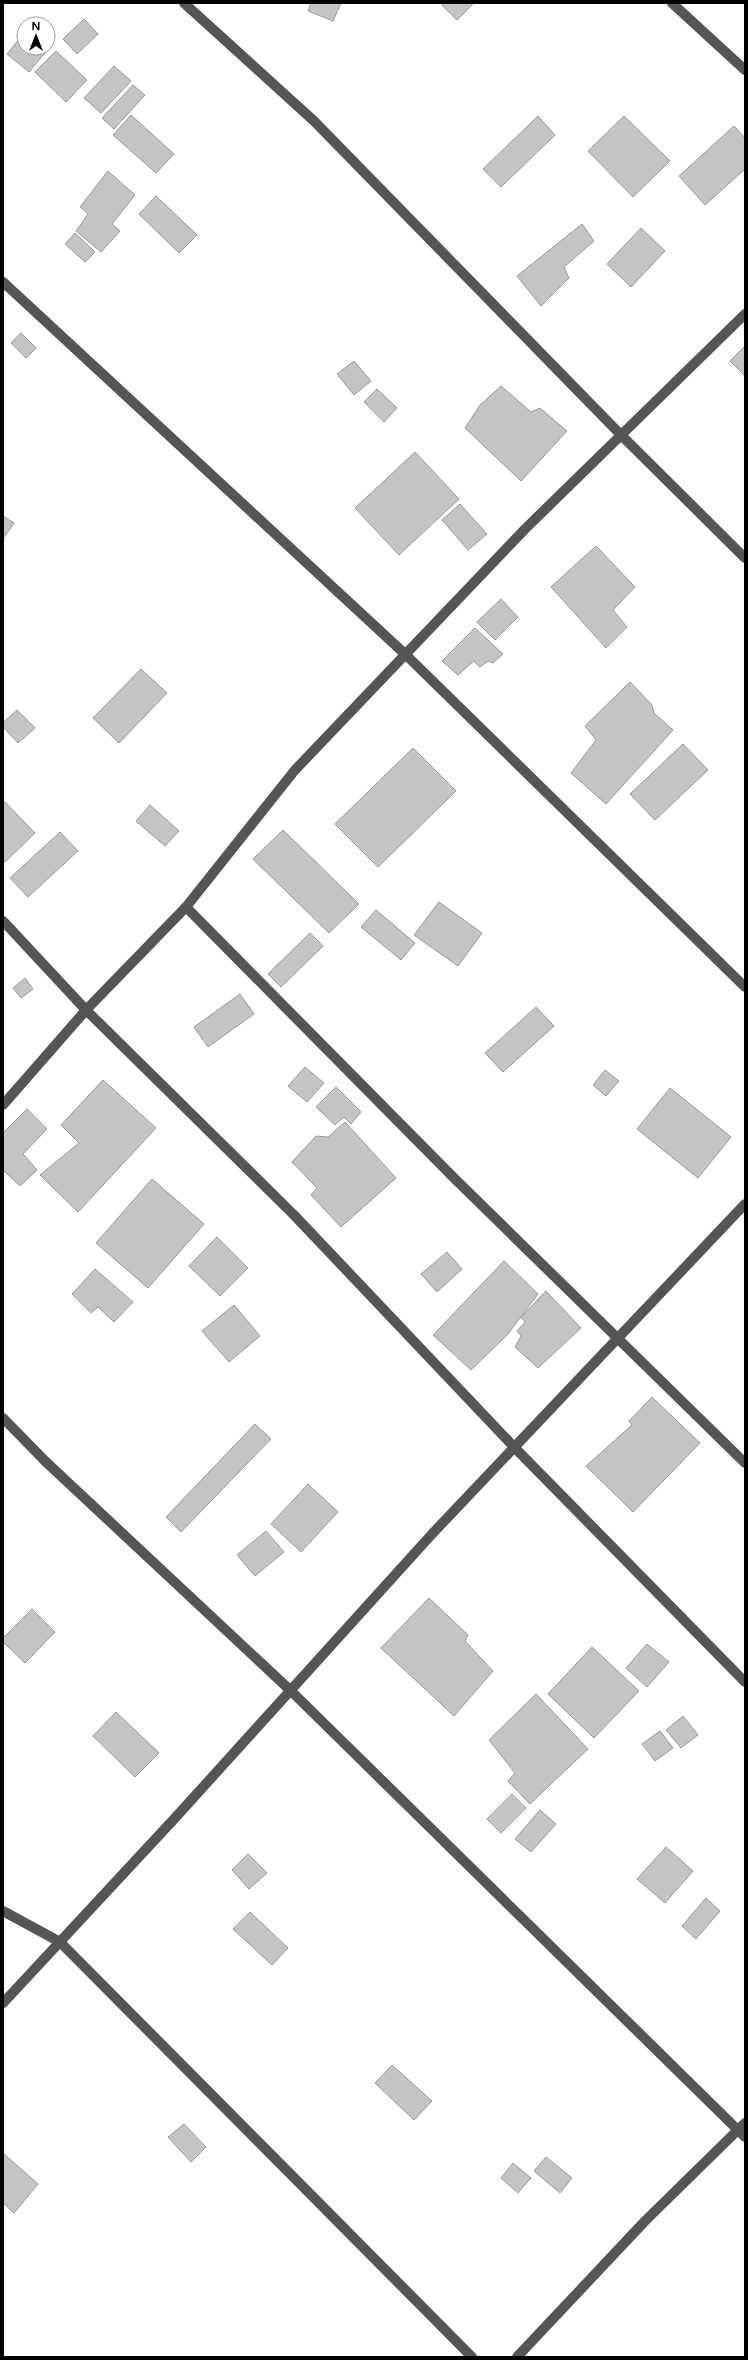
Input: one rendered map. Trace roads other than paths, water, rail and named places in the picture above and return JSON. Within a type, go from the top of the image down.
[{"type":"street","points":[[184,3],[314,121],[622,436],[745,558]]},
{"type":"street","points":[[672,3],[745,70]]},
{"type":"street","points":[[3,282],[405,654],[745,987]]},
{"type":"street","points":[[3,1105],[86,1010],[186,907],[295,770],[525,529],[622,436],[745,314]]},
{"type":"street","points":[[186,907],[455,1179],[745,1463]]},
{"type":"street","points":[[3,921],[86,1010],[294,1215],[515,1448],[745,1682]]},
{"type":"street","points":[[3,2003],[432,1534],[745,1204]]},
{"type":"street","points":[[3,1418],[45,1461],[290,1690],[743,2130],[646,2220],[517,2357]]},
{"type":"street","points":[[3,1911],[60,1942],[472,2357]]}]
